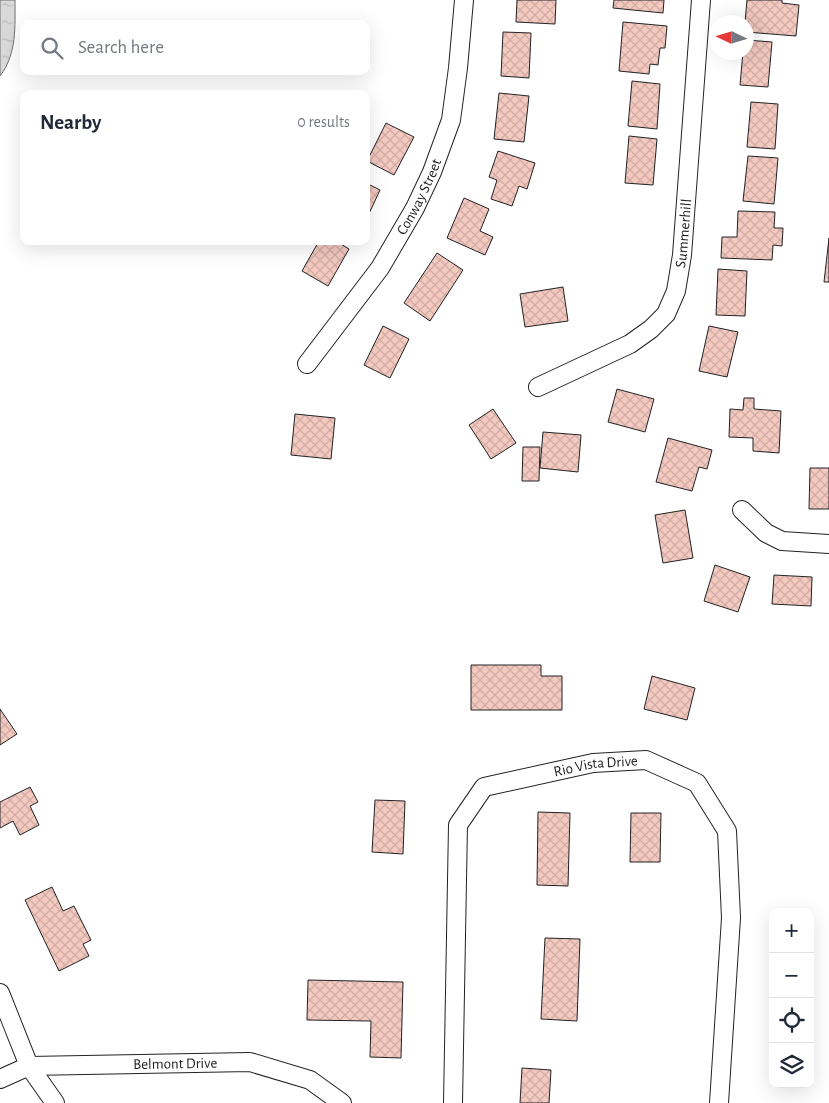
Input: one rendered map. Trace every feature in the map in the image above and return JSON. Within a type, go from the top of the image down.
[{"type":"street","name":"Conway Street","points":[[307,364],[380,268],[415,208],[432,172],[451,120],[464,0]]},
{"type":"street","name":"Summerhill","points":[[538,388],[630,344],[651,330],[666,314],[676,291],[682,255],[701,0]]},
{"type":"street","points":[[742,510],[766,534],[782,541],[829,544]]},
{"type":"street","name":"Rio Vista Drive","points":[[453,1103],[458,825],[484,787],[593,763],[646,760],[697,783],[727,831],[731,918],[719,1103]]},
{"type":"street","points":[[0,993],[29,1066],[55,1103]]},
{"type":"street","name":"Belmont Drive","points":[[0,1079],[29,1066],[250,1062],[310,1080],[342,1103]]},
{"type":"water","points":[[0,0],[15,0],[15,30],[10,58],[0,76]]},
{"type":"building","points":[[517,0],[556,0],[555,24],[516,22]]},
{"type":"building","points":[[614,0],[664,0],[663,13],[613,8]]},
{"type":"building","points":[[747,0],[782,0],[782,3],[799,5],[796,36],[754,33],[754,15],[746,15]]},
{"type":"building","points":[[623,22],[667,26],[665,48],[660,48],[658,65],[650,64],[649,74],[619,71]]},
{"type":"building","points":[[503,32],[531,33],[529,78],[501,76]]},
{"type":"building","points":[[754,41],[772,42],[768,87],[740,85],[742,60],[754,60]]},
{"type":"building","points":[[632,81],[660,84],[657,129],[628,126]]},
{"type":"building","points":[[499,93],[529,96],[524,142],[494,139]]},
{"type":"building","points":[[751,102],[778,104],[775,149],[747,147]]},
{"type":"building","points":[[386,123],[414,137],[394,175],[370,163],[370,155]]},
{"type":"building","points":[[629,136],[657,139],[653,185],[625,183]]},
{"type":"building","points":[[498,151],[535,163],[527,189],[519,186],[512,206],[491,199],[497,180],[489,177]]},
{"type":"building","points":[[748,156],[778,158],[774,204],[743,201]]},
{"type":"building","points":[[370,185],[380,190],[370,211]]},
{"type":"building","points":[[464,198],[489,209],[480,231],[493,237],[485,255],[447,238]]},
{"type":"building","points":[[738,211],[775,212],[774,228],[783,228],[782,246],[773,245],[772,260],[721,258],[722,237],[737,237]]},
{"type":"building","points":[[829,238],[829,282],[824,282]]},
{"type":"building","points":[[317,245],[342,245],[349,249],[328,286],[302,271]]},
{"type":"building","points":[[437,253],[463,270],[430,321],[404,303]]},
{"type":"building","points":[[718,269],[747,271],[745,316],[716,315]]},
{"type":"building","points":[[563,287],[568,321],[525,327],[520,294]]},
{"type":"building","points":[[383,326],[409,339],[390,378],[364,365]]},
{"type":"building","points":[[709,326],[738,332],[727,377],[699,371]]},
{"type":"building","points":[[617,389],[654,399],[645,432],[608,422]]},
{"type":"building","points":[[744,398],[754,398],[754,409],[781,411],[779,453],[753,451],[753,438],[729,437],[730,409],[743,410]]},
{"type":"building","points":[[493,409],[516,443],[491,459],[469,425]]},
{"type":"building","points":[[295,414],[335,418],[331,459],[291,455]]},
{"type":"building","points":[[543,432],[581,435],[578,472],[540,468]]},
{"type":"building","points":[[668,438],[712,450],[707,469],[699,467],[692,491],[656,482]]},
{"type":"building","points":[[523,447],[540,447],[539,481],[522,481]]},
{"type":"building","points":[[810,468],[829,468],[829,509],[809,509]]},
{"type":"building","points":[[685,510],[693,558],[663,563],[655,515]]},
{"type":"building","points":[[715,565],[750,577],[738,612],[704,601]]},
{"type":"building","points":[[774,575],[812,577],[811,606],[772,604]]},
{"type":"building","points":[[471,665],[541,665],[541,676],[562,676],[562,710],[471,710]]},
{"type":"building","points":[[652,676],[695,688],[687,720],[644,709]]},
{"type":"building","points":[[0,709],[17,734],[0,745]]},
{"type":"building","points":[[30,787],[38,802],[30,806],[39,825],[20,835],[13,821],[0,828],[0,802]]},
{"type":"building","points":[[375,800],[405,801],[403,854],[372,852]]},
{"type":"building","points":[[538,812],[570,813],[568,886],[537,885]]},
{"type":"building","points":[[631,813],[661,813],[660,862],[630,862]]},
{"type":"building","points":[[52,887],[63,911],[74,906],[91,940],[83,944],[89,956],[59,971],[25,900]]},
{"type":"building","points":[[545,938],[580,939],[577,1021],[541,1019]]},
{"type":"building","points":[[308,980],[403,982],[401,1058],[370,1057],[371,1021],[307,1020]]},
{"type":"building","points":[[522,1068],[551,1070],[549,1103],[520,1103]]}]
